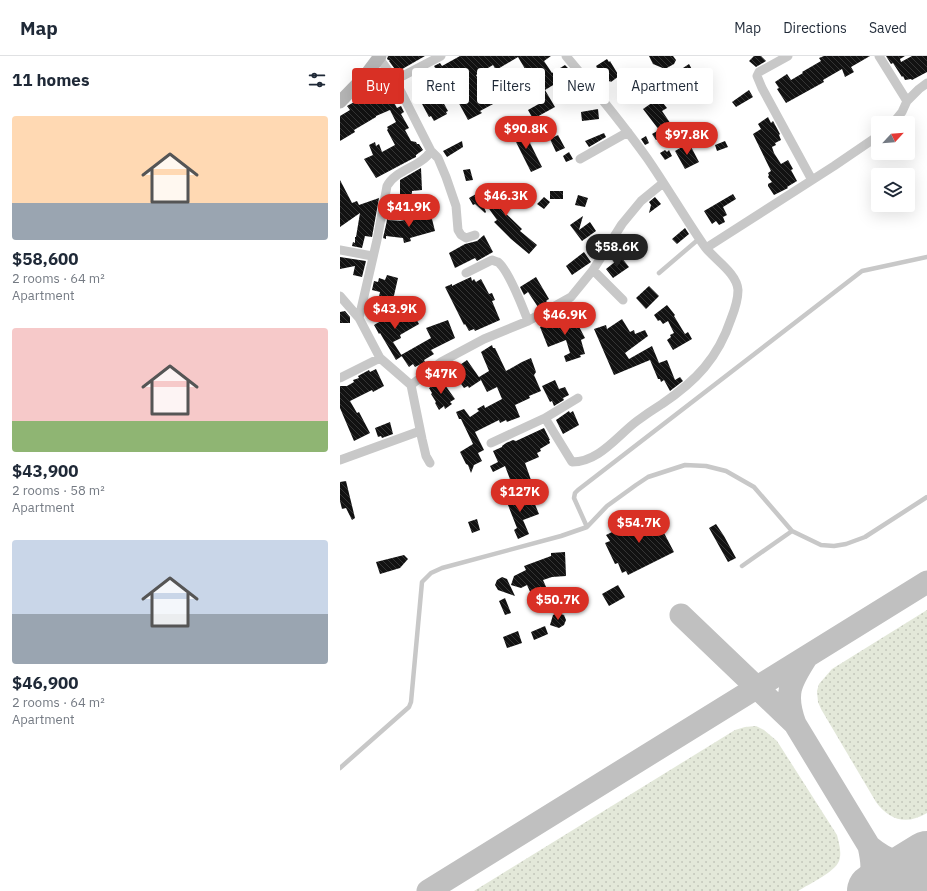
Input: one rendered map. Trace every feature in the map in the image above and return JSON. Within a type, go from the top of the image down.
[{"type":"street","points":[[404,75],[441,56]]},
{"type":"street","points":[[546,418],[572,462],[583,462],[597,455],[638,420],[683,390],[702,371],[717,351],[729,327],[737,303],[738,288],[731,273],[706,248],[648,159],[628,132],[566,56]]},
{"type":"street","points":[[788,56],[759,72],[757,76],[812,180]]},
{"type":"street","points":[[879,56],[907,101]]},
{"type":"street","points":[[340,102],[365,76],[379,57],[387,68]]},
{"type":"street","points":[[899,116],[907,101],[927,83]]},
{"type":"street","points":[[404,98],[431,151],[438,158],[446,177],[456,206],[458,230],[461,235],[466,238],[475,235]]},
{"type":"street","points":[[580,159],[628,132]]},
{"type":"street","points":[[706,248],[871,141]]},
{"type":"street","points":[[359,318],[372,256],[377,240],[387,186],[390,181],[427,158],[431,151]]},
{"type":"street","points":[[411,385],[441,362],[484,339],[528,320],[571,297],[593,270],[622,224],[641,201],[663,183]]},
{"type":"street","points":[[340,250],[372,256]]},
{"type":"street","points":[[466,273],[492,260],[498,262],[514,288],[528,320]]},
{"type":"street","points":[[593,270],[623,300]]},
{"type":"street","points":[[340,296],[359,318],[380,358],[411,385],[426,456],[430,463]]},
{"type":"street","points":[[340,378],[380,358]]},
{"type":"street","points":[[491,443],[546,418],[578,398]]},
{"type":"street","points":[[340,460],[420,431]]},
{"type":"lane","points":[[659,273],[700,238]]},
{"type":"lane","points":[[587,527],[574,498],[575,493],[578,490],[862,271],[927,257]]},
{"type":"lane","points":[[340,768],[409,706],[422,582],[431,573],[442,568],[561,536],[587,527],[606,506],[648,477],[685,465],[706,466],[726,471],[754,487],[792,531],[821,545],[834,546],[846,544],[865,537],[927,497]]},
{"type":"lane","points":[[742,566],[792,531]]},
{"type":"shaded area","points":[[927,610],[927,813],[920,817],[906,820],[893,817],[876,802],[821,709],[818,702],[817,691],[819,684],[832,669]]},
{"type":"shaded area","points":[[756,726],[764,730],[777,741],[837,835],[840,858],[837,865],[798,891],[474,891],[735,730]]},
{"type":"building","points":[[388,56],[425,56],[404,68],[394,68],[387,59]]},
{"type":"building","points":[[460,56],[551,56],[544,61],[553,72],[553,85],[545,90],[545,68],[524,68],[518,57],[499,68],[495,68],[493,65],[488,68],[477,68],[477,104],[493,104],[480,111],[482,113],[468,120],[459,104],[469,104],[469,68],[435,68],[434,66],[440,63],[442,66]]},
{"type":"building","points":[[649,56],[673,56],[676,60],[674,64],[667,68],[653,64]]},
{"type":"building","points":[[754,56],[761,56],[766,61],[756,67],[749,61]]},
{"type":"building","points":[[824,56],[870,56],[851,67],[854,72],[845,77],[842,69],[823,80],[824,82],[786,103],[777,89],[779,88],[775,82],[787,74],[791,80],[821,61],[819,58]]},
{"type":"building","points":[[886,56],[905,56],[900,59],[901,62],[912,56],[927,56],[927,72],[912,80],[905,80]]},
{"type":"building","points":[[607,59],[609,62],[610,61],[617,73],[617,78],[611,82],[609,82],[609,68],[597,68],[596,66]]},
{"type":"building","points":[[689,64],[691,68],[683,68]]},
{"type":"building","points":[[565,65],[568,68],[560,68]]},
{"type":"building","points":[[545,90],[555,107],[533,119],[528,110],[539,104],[545,104]]},
{"type":"building","points":[[749,90],[753,97],[736,107],[732,102]]},
{"type":"building","points":[[352,103],[395,104],[397,108],[401,106],[404,112],[401,114],[409,128],[405,130],[411,141],[419,144],[423,150],[416,155],[416,157],[376,178],[364,159],[373,155],[369,145],[375,142],[376,146],[379,144],[382,152],[395,145],[387,130],[387,127],[396,122],[390,110],[376,116],[340,141],[340,116],[350,110],[347,106]]},
{"type":"building","points":[[422,104],[444,104],[448,111],[446,112],[447,114],[434,121],[431,116],[429,117]]},
{"type":"building","points":[[650,104],[664,104],[667,108],[662,111],[675,130],[656,140],[652,134],[659,130],[643,109]]},
{"type":"building","points":[[598,109],[599,119],[582,121],[581,112]]},
{"type":"building","points":[[768,117],[771,123],[773,121],[780,134],[781,140],[775,143],[776,145],[772,147],[774,153],[781,164],[788,160],[797,181],[787,187],[788,188],[774,195],[768,186],[768,184],[772,182],[768,177],[768,173],[771,171],[753,134],[761,129],[758,124]]},
{"type":"building","points":[[522,127],[542,167],[531,172],[511,132]]},
{"type":"building","points":[[604,133],[606,137],[589,147],[585,141]]},
{"type":"building","points":[[558,135],[565,148],[556,152],[550,139]]},
{"type":"building","points":[[646,136],[649,143],[645,145],[641,139]]},
{"type":"building","points":[[462,141],[463,147],[447,157],[443,151]]},
{"type":"building","points":[[725,141],[728,147],[717,151],[715,145]]},
{"type":"building","points":[[689,143],[699,162],[685,169],[675,151]]},
{"type":"building","points":[[665,150],[667,152],[669,150],[672,156],[665,160],[660,153]]},
{"type":"building","points":[[569,152],[573,159],[566,162],[563,156]]},
{"type":"building","points":[[421,168],[422,190],[412,191],[411,207],[400,207],[400,180]]},
{"type":"building","points":[[470,169],[473,180],[466,181],[463,170]]},
{"type":"building","points":[[340,180],[352,203],[357,201],[359,205],[379,198],[372,237],[365,236],[362,248],[352,246],[353,242],[355,243],[360,213],[340,227]]},
{"type":"building","points":[[527,189],[522,201],[499,207],[522,229],[520,231],[537,245],[529,254],[494,222],[497,220],[487,206],[484,207],[485,213],[475,204],[473,205],[469,198],[476,194],[480,201],[490,194],[492,198]]},
{"type":"building","points":[[550,191],[563,191],[563,199],[550,199]]},
{"type":"building","points":[[733,194],[736,199],[723,207],[727,215],[723,217],[725,222],[719,225],[716,221],[712,224],[704,211]]},
{"type":"building","points":[[578,195],[588,198],[585,207],[575,205]]},
{"type":"building","points":[[544,197],[550,202],[544,209],[537,204]]},
{"type":"building","points":[[655,197],[661,204],[649,213],[651,205],[649,202]]},
{"type":"building","points":[[431,215],[435,231],[410,238],[411,241],[404,243],[403,238],[386,236],[386,239],[383,238],[388,216],[388,220],[400,221]]},
{"type":"building","points":[[583,216],[579,230],[590,222],[596,231],[582,241],[570,225]]},
{"type":"building","points":[[685,228],[689,234],[677,244],[672,239]]},
{"type":"building","points":[[484,235],[493,252],[477,261],[475,258],[455,268],[449,253],[465,244],[477,241]]},
{"type":"building","points":[[584,252],[591,262],[572,275],[566,266]]},
{"type":"building","points":[[340,257],[366,261],[362,277],[353,275],[355,266],[340,269]]},
{"type":"building","points":[[621,257],[629,267],[613,278],[606,269]]},
{"type":"building","points":[[387,275],[398,278],[390,313],[376,310],[380,292],[372,290],[374,281],[378,282],[379,278],[385,280]]},
{"type":"building","points":[[471,277],[472,281],[474,279],[476,282],[481,279],[489,294],[492,293],[495,300],[492,301],[500,320],[475,331],[474,329],[469,331],[465,324],[464,325],[445,287],[452,284],[452,286]]},
{"type":"building","points":[[536,277],[549,299],[546,301],[547,302],[538,307],[528,292],[524,295],[520,287]]},
{"type":"building","points":[[649,286],[659,296],[646,309],[636,298]]},
{"type":"building","points":[[667,305],[675,315],[674,316],[685,334],[688,332],[692,339],[673,350],[667,340],[671,337],[670,335],[674,333],[668,321],[663,324],[660,320],[658,321],[654,315]]},
{"type":"building","points":[[345,311],[350,317],[350,323],[340,323],[340,312]]},
{"type":"building","points":[[398,311],[401,311],[403,315],[406,314],[410,319],[415,317],[419,324],[400,335],[401,338],[393,342],[402,356],[396,360],[374,325]]},
{"type":"building","points":[[570,315],[575,319],[585,338],[581,340],[585,354],[580,355],[581,357],[566,362],[564,356],[570,353],[566,340],[548,347],[540,327],[546,323],[552,324]]},
{"type":"building","points":[[622,319],[630,332],[634,330],[635,334],[645,330],[648,336],[625,353],[629,359],[652,346],[659,363],[667,360],[675,380],[680,377],[683,381],[670,391],[664,380],[661,382],[660,379],[658,379],[650,360],[614,375],[594,329],[606,325],[607,329]]},
{"type":"building","points":[[448,320],[455,338],[431,350],[434,354],[424,360],[425,362],[415,367],[413,364],[409,367],[401,355],[431,338],[426,328]]},
{"type":"building","points":[[492,345],[493,348],[495,348],[506,371],[531,358],[536,372],[534,375],[541,391],[529,396],[530,398],[515,405],[520,417],[500,423],[499,420],[475,432],[484,450],[478,453],[482,461],[474,465],[471,473],[460,452],[473,444],[456,412],[464,409],[470,417],[479,411],[477,409],[484,405],[485,408],[502,399],[497,387],[487,392],[479,377],[489,371],[481,352]]},
{"type":"building","points":[[467,360],[481,380],[469,388],[468,386],[464,388],[450,369],[454,366],[457,367]]},
{"type":"building","points":[[376,369],[384,386],[350,401],[357,413],[359,412],[370,433],[354,441],[340,408],[340,386],[347,386],[354,382],[353,380],[359,378],[358,376],[369,370],[370,372]]},
{"type":"building","points":[[440,378],[455,399],[450,402],[452,404],[445,409],[444,406],[439,410],[429,388],[434,385],[433,382]]},
{"type":"building","points":[[555,380],[559,389],[565,387],[569,395],[554,406],[552,401],[550,402],[542,386]]},
{"type":"building","points":[[569,411],[570,413],[573,411],[579,425],[563,434],[556,420]]},
{"type":"building","points":[[390,422],[393,434],[382,438],[381,436],[378,437],[375,428]]},
{"type":"building","points":[[544,428],[550,443],[540,449],[541,451],[537,453],[539,457],[525,463],[531,480],[513,487],[505,466],[493,472],[490,466],[498,462],[493,451],[502,447],[506,443],[513,440],[516,441]]},
{"type":"building","points":[[346,481],[355,518],[352,520],[346,508],[342,509],[340,501],[340,482]]},
{"type":"building","points":[[515,491],[519,501],[524,500],[526,505],[534,502],[539,514],[523,520],[529,534],[518,539],[514,530],[517,528],[504,495]]},
{"type":"building","points":[[653,512],[674,552],[628,575],[626,571],[622,573],[618,563],[615,564],[605,543],[610,541],[606,535]]},
{"type":"building","points":[[477,519],[480,530],[472,533],[468,522]]},
{"type":"building","points":[[716,524],[736,558],[728,562],[709,528]]},
{"type":"building","points":[[565,552],[566,576],[552,577],[543,580],[551,598],[536,605],[527,585],[521,588],[511,585],[514,576],[526,570],[524,566],[551,556],[551,553]]},
{"type":"building","points":[[404,555],[408,559],[400,568],[380,574],[376,562]]},
{"type":"building","points":[[502,577],[507,579],[515,596],[498,590],[495,585],[497,580]]},
{"type":"building","points":[[618,585],[625,597],[609,606],[602,594]]},
{"type":"building","points":[[505,598],[511,613],[505,615],[499,601]]},
{"type":"building","points":[[558,613],[564,615],[566,620],[564,625],[559,628],[550,625],[553,615]]},
{"type":"building","points":[[545,626],[548,634],[534,640],[531,632]]},
{"type":"building","points":[[518,631],[522,643],[507,648],[503,637]]},
{"type":"taxiway","points":[[428,891],[927,582]]},
{"type":"taxiway","points":[[681,615],[795,724]]},
{"type":"taxiway","points":[[806,658],[790,689],[790,705],[795,724],[869,846],[882,856],[903,863],[919,861],[927,858]]},
{"type":"taxiway","points":[[865,891],[872,869],[869,846]]},
{"type":"runway","points":[[875,891],[927,859]]}]
